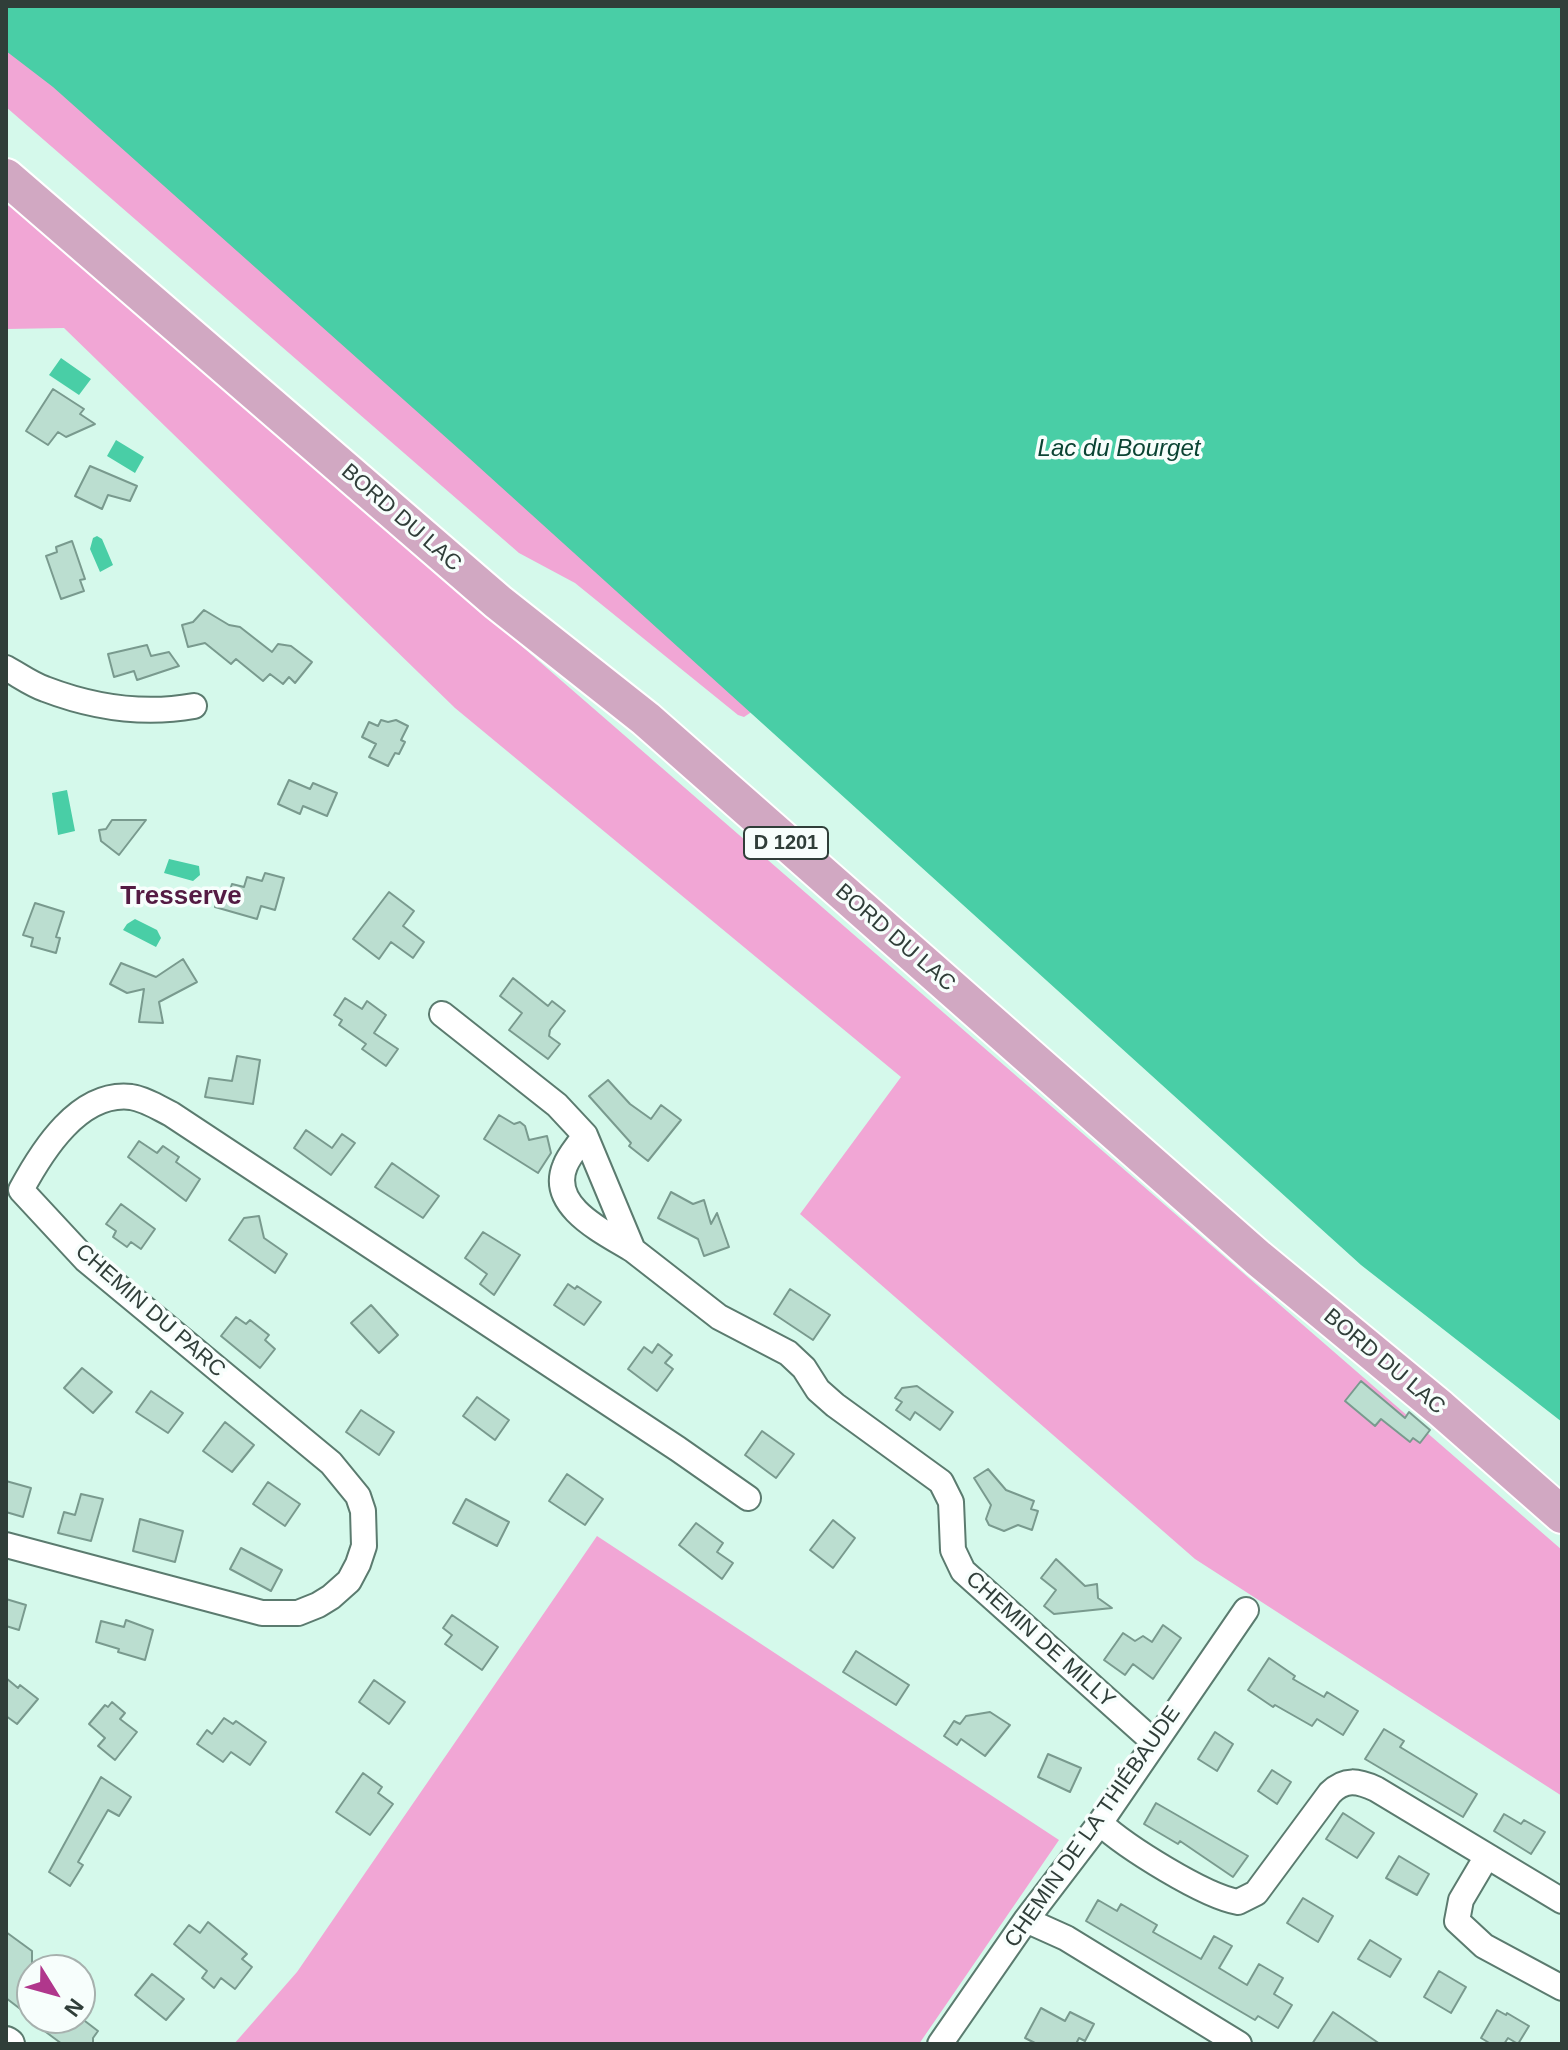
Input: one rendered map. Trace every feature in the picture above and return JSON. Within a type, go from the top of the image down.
[{"type":"main road","name":"BORD DU LAC","points":[[6,150],[487,564],[647,693],[1280,1247],[1472,1405],[1562,1484]]},
{"type":"main road","name":"BORD DU LAC","points":[[6,177],[498,602],[646,719],[1246,1248],[1440,1408],[1562,1515]]},
{"type":"street","points":[[6,668],[44,689],[118,708],[170,710],[194,706]]},
{"type":"street","name":"CHEMIN DE MILLY","points":[[442,1014],[557,1105],[585,1135],[633,1250]]},
{"type":"street","name":"CHEMIN DU PARC","points":[[6,1545],[262,1613],[298,1613],[331,1597],[349,1581],[364,1546],[363,1511],[358,1496],[331,1463],[86,1260],[14,1186],[69,1121],[85,1109],[116,1098],[130,1097],[149,1103],[184,1122],[748,1498]]},
{"type":"street","name":"CHEMIN DE MILLY","points":[[585,1135],[565,1165],[562,1178],[565,1199],[575,1210],[633,1250],[719,1317],[788,1353],[804,1368],[818,1390],[835,1405],[941,1482],[951,1502],[953,1550],[963,1571],[1154,1742]]},
{"type":"street","name":"CHEMIN DE LA THIÉBAUDE","points":[[940,2044],[1026,1920],[1100,1823],[1246,1610]]},
{"type":"street","points":[[1100,1823],[1127,1844],[1211,1894],[1238,1902],[1256,1893],[1330,1793],[1346,1781],[1360,1781],[1562,1901]]},
{"type":"street","points":[[1487,1856],[1461,1900],[1457,1921],[1484,1946],[1562,1988]]},
{"type":"street","points":[[1026,1920],[1066,1938],[1239,2044]]},
{"type":"shaded area","points":[[6,6],[774,697],[744,717],[738,715],[575,583],[519,553],[6,107]]},
{"type":"shaded area","points":[[6,198],[1562,1550],[1562,1796],[1195,1559],[800,1214],[901,1077],[455,708],[64,328],[6,329]]},
{"type":"shaded area","points":[[597,1536],[1059,1840],[919,2044],[234,2044],[297,1972]]},
{"type":"water","name":"Lac du Bourget","points":[[6,6],[1562,6],[1562,1422],[1361,1265],[469,458],[53,87],[6,51]]},
{"type":"water","points":[[61,358],[91,379],[79,395],[49,375]]},
{"type":"water","points":[[116,440],[144,457],[135,473],[107,456]]},
{"type":"water","points":[[97,536],[102,539],[113,565],[100,572],[90,549],[93,538]]},
{"type":"water","points":[[67,790],[75,831],[58,835],[52,793]]},
{"type":"water","points":[[169,859],[199,866],[200,875],[193,881],[164,873]]},
{"type":"water","points":[[135,919],[157,930],[161,938],[156,947],[123,930]]},
{"type":"building","points":[[53,389],[84,409],[80,414],[95,424],[66,437],[58,432],[48,445],[26,431]]},
{"type":"building","points":[[90,466],[137,486],[130,501],[108,495],[102,509],[75,496]]},
{"type":"building","points":[[72,541],[85,579],[80,580],[84,591],[61,599],[46,556],[57,552],[56,547]]},
{"type":"building","points":[[204,610],[229,625],[240,627],[272,652],[278,644],[291,646],[312,662],[295,683],[289,677],[283,684],[270,674],[263,681],[236,659],[231,664],[205,643],[188,647],[182,625],[193,622]]},
{"type":"building","points":[[147,645],[151,656],[169,652],[179,666],[137,680],[134,671],[114,677],[108,654]]},
{"type":"building","points":[[381,720],[396,720],[408,726],[399,754],[395,753],[388,766],[369,757],[376,744],[362,737],[369,722],[378,726]]},
{"type":"building","points":[[289,780],[310,789],[313,783],[337,793],[327,816],[303,806],[300,814],[278,804]]},
{"type":"building","points":[[112,820],[146,820],[119,855],[101,841],[99,830],[106,829]]},
{"type":"building","points":[[265,873],[284,878],[275,910],[261,906],[257,919],[215,907],[220,891],[229,893],[232,884],[244,887],[247,877],[262,881]]},
{"type":"building","points":[[389,892],[414,911],[403,926],[424,942],[413,958],[391,942],[379,959],[353,939]]},
{"type":"building","points":[[35,903],[64,912],[56,937],[60,938],[56,953],[31,946],[33,938],[23,935]]},
{"type":"building","points":[[183,959],[197,982],[159,1002],[163,1023],[139,1022],[144,989],[127,993],[110,984],[121,963],[156,977]]},
{"type":"building","points":[[513,978],[548,1006],[552,1001],[565,1011],[550,1030],[549,1036],[560,1044],[548,1059],[509,1030],[522,1013],[500,996]]},
{"type":"building","points":[[345,998],[362,1009],[367,1001],[386,1015],[374,1033],[398,1049],[386,1066],[362,1049],[366,1044],[339,1025],[342,1020],[334,1015]]},
{"type":"building","points":[[237,1056],[260,1060],[253,1104],[205,1097],[209,1078],[232,1081]]},
{"type":"building","points":[[608,1080],[630,1104],[651,1119],[661,1105],[681,1120],[648,1161],[629,1146],[631,1143],[589,1096]]},
{"type":"building","points":[[499,1115],[514,1124],[520,1122],[525,1126],[529,1140],[547,1136],[551,1153],[538,1173],[484,1139]]},
{"type":"building","points":[[306,1130],[332,1148],[342,1134],[355,1143],[331,1175],[294,1148]]},
{"type":"building","points":[[139,1141],[157,1153],[163,1146],[179,1157],[176,1162],[200,1179],[186,1201],[128,1157]]},
{"type":"building","points":[[392,1163],[439,1196],[423,1218],[375,1187]]},
{"type":"building","points":[[671,1192],[693,1204],[704,1200],[711,1224],[717,1213],[729,1247],[704,1256],[698,1239],[658,1218]]},
{"type":"building","points":[[121,1204],[155,1229],[141,1249],[131,1242],[127,1247],[113,1237],[116,1231],[106,1224]]},
{"type":"building","points":[[259,1216],[264,1238],[287,1254],[275,1273],[229,1240],[244,1218]]},
{"type":"building","points":[[483,1232],[520,1255],[494,1295],[480,1284],[487,1274],[465,1258]]},
{"type":"building","points":[[568,1284],[575,1289],[577,1286],[601,1302],[584,1325],[554,1305]]},
{"type":"building","points":[[790,1289],[830,1315],[813,1340],[774,1314]]},
{"type":"building","points":[[371,1305],[398,1335],[379,1353],[351,1323]]},
{"type":"building","points":[[236,1317],[246,1324],[250,1320],[269,1335],[265,1340],[275,1349],[260,1368],[221,1336]]},
{"type":"building","points":[[658,1344],[672,1355],[665,1363],[673,1369],[657,1391],[628,1369],[644,1347],[652,1353]]},
{"type":"building","points":[[82,1368],[112,1392],[93,1413],[64,1388]]},
{"type":"building","points":[[1361,1381],[1405,1418],[1409,1412],[1430,1430],[1420,1443],[1413,1438],[1410,1442],[1381,1419],[1375,1426],[1345,1401]]},
{"type":"building","points":[[917,1386],[953,1412],[940,1430],[915,1412],[910,1420],[896,1410],[902,1402],[895,1398],[902,1388]]},
{"type":"building","points":[[151,1391],[183,1413],[168,1433],[136,1412]]},
{"type":"building","points":[[477,1397],[509,1420],[495,1440],[463,1416]]},
{"type":"building","points":[[361,1410],[394,1432],[379,1455],[346,1432]]},
{"type":"building","points":[[225,1422],[254,1445],[232,1472],[203,1451]]},
{"type":"building","points":[[762,1431],[794,1454],[776,1478],[745,1455]]},
{"type":"building","points":[[988,1469],[1006,1490],[1034,1501],[1031,1509],[1038,1511],[1032,1530],[1018,1525],[1004,1531],[989,1525],[986,1519],[991,1505],[974,1478]]},
{"type":"building","points":[[567,1474],[603,1499],[585,1525],[549,1501]]},
{"type":"building","points":[[6,1481],[31,1488],[23,1517],[6,1512]]},
{"type":"building","points":[[268,1482],[300,1504],[285,1526],[253,1504]]},
{"type":"building","points":[[81,1494],[103,1499],[91,1541],[58,1533],[64,1512],[75,1515]]},
{"type":"building","points":[[466,1499],[509,1522],[497,1546],[453,1523]]},
{"type":"building","points":[[140,1519],[183,1531],[175,1562],[133,1551]]},
{"type":"building","points":[[833,1520],[855,1538],[833,1568],[810,1550]]},
{"type":"building","points":[[696,1523],[723,1543],[717,1552],[733,1563],[722,1579],[679,1545]]},
{"type":"building","points":[[241,1548],[282,1570],[271,1591],[230,1569]]},
{"type":"building","points":[[1056,1559],[1085,1586],[1097,1584],[1098,1598],[1112,1608],[1054,1614],[1044,1606],[1056,1590],[1041,1578]]},
{"type":"building","points":[[6,1599],[26,1605],[19,1630],[6,1626]]},
{"type":"building","points":[[452,1615],[498,1647],[482,1670],[445,1644],[452,1635],[443,1628]]},
{"type":"building","points":[[126,1620],[153,1630],[145,1660],[96,1642],[101,1621],[124,1627]]},
{"type":"building","points":[[1163,1625],[1181,1638],[1153,1679],[1133,1664],[1125,1675],[1104,1660],[1123,1633],[1135,1641],[1143,1636],[1152,1642]]},
{"type":"building","points":[[856,1651],[909,1685],[896,1705],[843,1672]]},
{"type":"building","points":[[1269,1658],[1295,1676],[1293,1679],[1324,1697],[1327,1692],[1358,1711],[1343,1735],[1317,1719],[1312,1726],[1275,1705],[1273,1707],[1248,1690]]},
{"type":"building","points":[[6,1678],[38,1699],[17,1724],[6,1716]]},
{"type":"building","points":[[374,1680],[405,1702],[389,1724],[359,1702]]},
{"type":"building","points":[[112,1702],[125,1713],[120,1719],[137,1732],[115,1760],[98,1746],[105,1738],[89,1724],[105,1705],[108,1707]]},
{"type":"building","points":[[990,1712],[1010,1725],[985,1756],[961,1739],[957,1745],[944,1736],[954,1721],[960,1724],[966,1716]]},
{"type":"building","points":[[224,1718],[233,1724],[236,1721],[266,1742],[250,1765],[231,1752],[223,1762],[197,1744],[207,1730],[212,1734]]},
{"type":"building","points":[[1384,1729],[1404,1741],[1400,1747],[1477,1794],[1463,1817],[1365,1759]]},
{"type":"building","points":[[1215,1732],[1233,1744],[1217,1771],[1198,1759]]},
{"type":"building","points":[[1048,1754],[1081,1768],[1070,1792],[1038,1777]]},
{"type":"building","points":[[1272,1770],[1291,1782],[1277,1804],[1258,1791]]},
{"type":"building","points":[[363,1773],[382,1787],[378,1793],[393,1804],[370,1835],[336,1812]]},
{"type":"building","points":[[101,1777],[131,1797],[119,1816],[108,1810],[78,1862],[83,1865],[70,1886],[49,1872]]},
{"type":"building","points":[[1156,1803],[1248,1856],[1233,1877],[1180,1841],[1178,1844],[1144,1824]]},
{"type":"building","points":[[1343,1813],[1374,1833],[1357,1858],[1326,1839]]},
{"type":"building","points":[[1504,1814],[1521,1824],[1524,1820],[1545,1832],[1531,1854],[1494,1831]]},
{"type":"building","points":[[1399,1856],[1429,1874],[1417,1895],[1386,1878]]},
{"type":"building","points":[[1303,1898],[1333,1916],[1318,1942],[1287,1923]]},
{"type":"building","points":[[1098,1900],[1117,1911],[1121,1904],[1157,1925],[1153,1932],[1201,1959],[1214,1936],[1232,1946],[1219,1968],[1247,1985],[1259,1964],[1283,1978],[1274,1994],[1292,2005],[1278,2028],[1258,2016],[1255,2020],[1086,1921]]},
{"type":"building","points":[[208,1922],[247,1954],[242,1959],[252,1967],[235,1989],[221,1978],[214,1988],[202,1978],[207,1971],[174,1944],[189,1925],[200,1933]]},
{"type":"building","points":[[6,1932],[32,1954],[16,1954],[16,2006],[6,1998]]},
{"type":"building","points":[[1370,1940],[1401,1959],[1390,1977],[1358,1959]]},
{"type":"building","points":[[1439,1971],[1466,1987],[1451,2013],[1424,1997]]},
{"type":"building","points":[[152,1974],[184,1999],[166,2020],[135,1995]]},
{"type":"building","points":[[1041,2008],[1065,2021],[1070,2012],[1094,2024],[1085,2041],[1079,2038],[1076,2044],[1037,2044],[1025,2038]]},
{"type":"building","points":[[1497,2010],[1529,2026],[1518,2044],[1508,2038],[1504,2044],[1491,2044],[1481,2038]]},
{"type":"building","points":[[1333,2012],[1380,2044],[1312,2044]]},
{"type":"building","points":[[49,2034],[96,2034],[93,2044],[62,2044]]},
{"type":"district","name":"Tresserve","points":[[181,897]]}]
